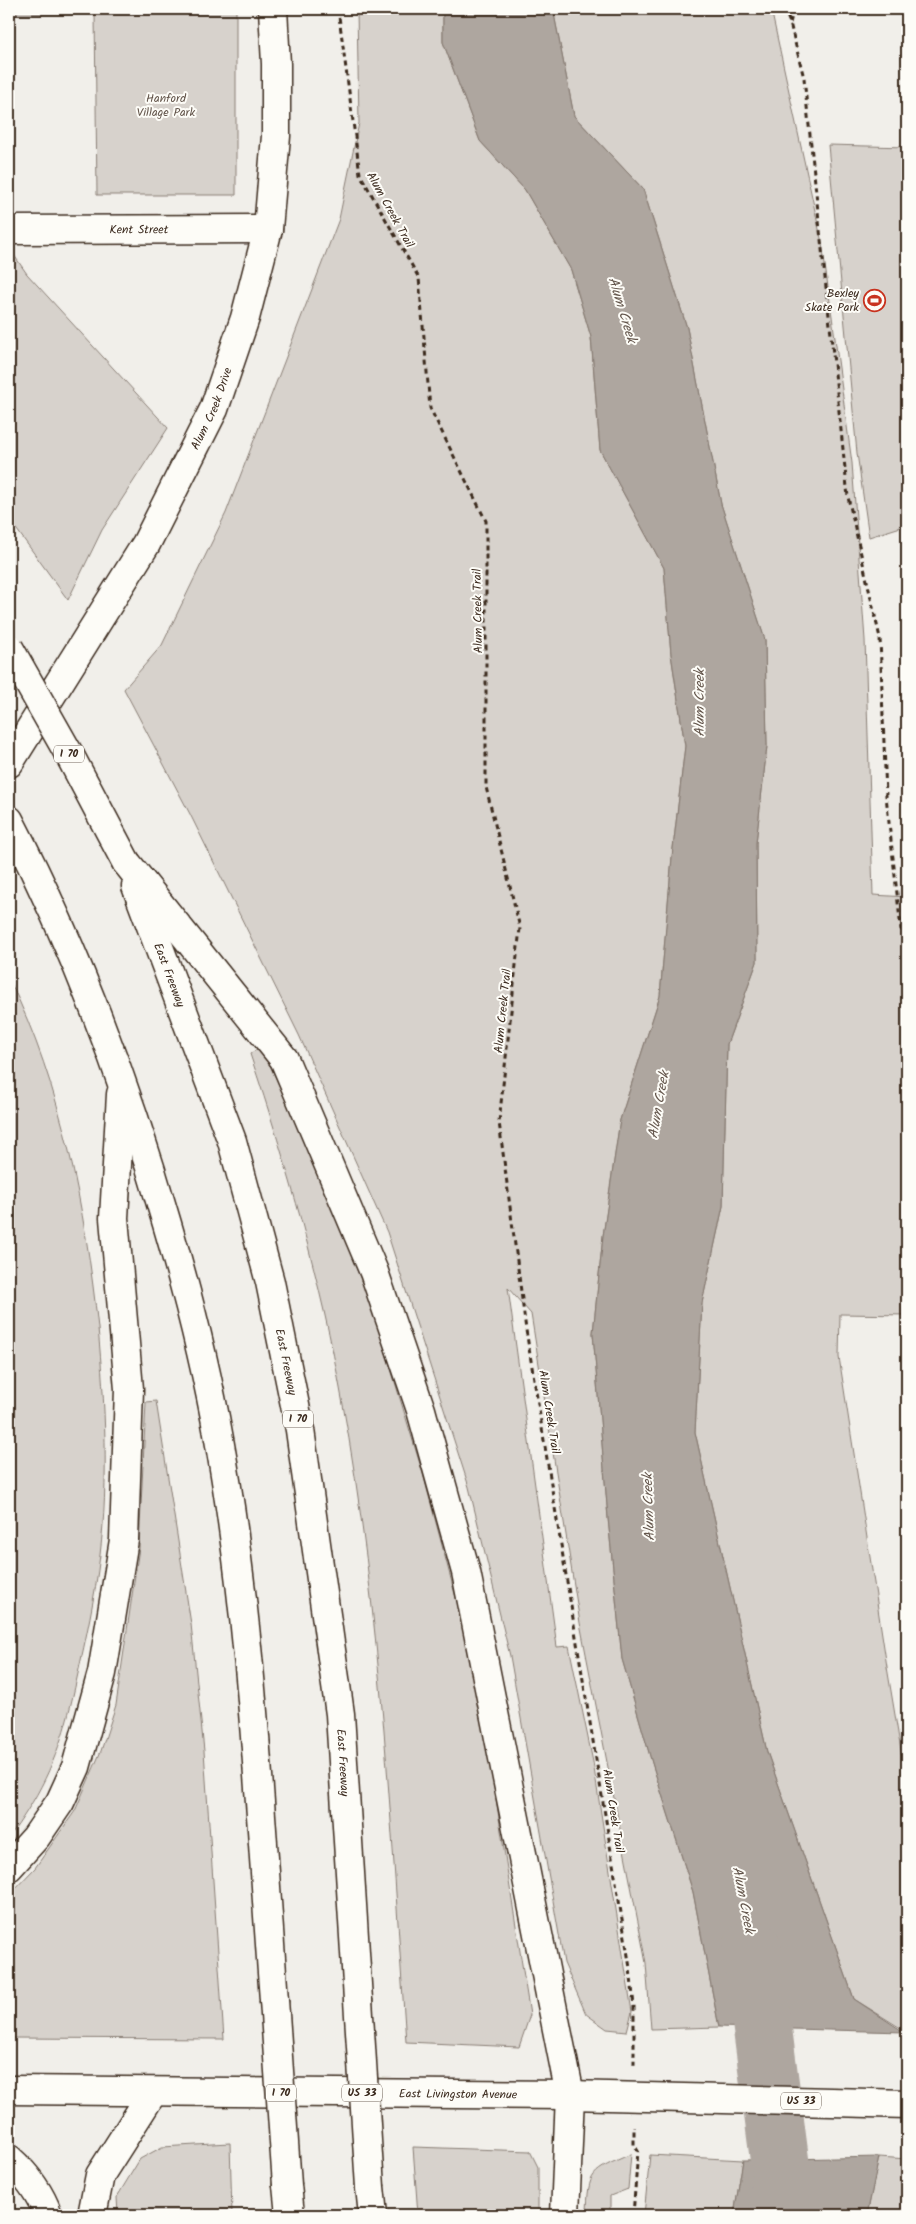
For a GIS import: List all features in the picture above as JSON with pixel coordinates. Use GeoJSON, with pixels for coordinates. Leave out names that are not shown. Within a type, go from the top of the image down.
{"type":"FeatureCollection","features":[{"type":"Feature","properties":{"kind":"main road","name":"Alum Creek Drive"},"geometry":{"type":"LineString","coordinates":[[9,763],[146,544],[214,409],[245,318],[268,228],[276,136],[276,64],[273,9]]}},
{"type":"Feature","properties":{"kind":"main road","name":"Kent Street"},"geometry":{"type":"LineString","coordinates":[[9,230],[268,228]]}},
{"type":"Feature","properties":{"kind":"main road","name":"East Freeway"},"geometry":{"type":"LineString","coordinates":[[9,648],[69,754],[126,862],[232,1140],[270,1282],[298,1420],[340,1714],[373,2215]]}},
{"type":"Feature","properties":{"kind":"main road","name":"I 70"},"geometry":{"type":"LineString","coordinates":[[9,820],[72,948],[150,1162],[198,1341],[220,1440],[241,1593],[254,1718],[290,2215]]}},
{"type":"Feature","properties":{"kind":"main road"},"geometry":{"type":"LineString","coordinates":[[126,862],[284,1059],[374,1272],[420,1410],[466,1572],[570,2095],[565,2215]]}},
{"type":"Feature","properties":{"kind":"main road"},"geometry":{"type":"LineString","coordinates":[[9,1868],[36,1836],[60,1802],[76,1767],[102,1673],[124,1540],[129,1389],[114,1218],[122,1082]]}},
{"type":"Feature","properties":{"kind":"main road","name":"East Livingston Avenue"},"geometry":{"type":"LineString","coordinates":[[9,2090],[570,2095],[907,2104]]}},
{"type":"Feature","properties":{"kind":"main road"},"geometry":{"type":"LineString","coordinates":[[92,2215],[100,2176],[153,2092]]}},
{"type":"Feature","properties":{"kind":"main road"},"geometry":{"type":"LineString","coordinates":[[9,2159],[26,2174],[40,2195],[48,2215]]}},
{"type":"Feature","properties":{"kind":"path","name":"Alum Creek Trail"},"geometry":{"type":"LineString","coordinates":[[338,9],[360,174],[419,278],[430,408],[486,521],[486,786],[520,928],[499,1122],[526,1330],[630,1968],[634,2006],[634,2038]]}},
{"type":"Feature","properties":{"kind":"path"},"geometry":{"type":"LineString","coordinates":[[784,9],[790,23],[804,78],[848,497],[880,638],[886,796],[901,929],[907,935]]}},
{"type":"Feature","properties":{"kind":"path"},"geometry":{"type":"LineString","coordinates":[[790,23],[794,9]]}},
{"type":"Feature","properties":{"kind":"path"},"geometry":{"type":"LineString","coordinates":[[633,2215],[638,2151],[634,2145]]}},
{"type":"Feature","properties":{"kind":"green space","name":"Hanford Village Park"},"geometry":{"type":"Polygon","coordinates":[[[9,9],[236,9],[236,195],[97,195],[95,13],[9,14],[9,9]]]}},
{"type":"Feature","properties":{"kind":"green space"},"geometry":{"type":"Polygon","coordinates":[[[357,9],[443,9],[443,42],[480,141],[525,190],[571,270],[591,337],[600,450],[664,568],[671,654],[685,746],[672,857],[660,996],[620,1120],[603,1236],[593,1333],[622,1659],[652,1763],[693,1892],[719,2027],[651,2029],[646,1963],[580,1623],[531,1314],[508,1288],[557,1647],[569,1646],[593,1762],[632,2012],[627,2031],[607,2029],[586,2014],[564,1963],[510,1656],[469,1487],[387,1232],[299,1035],[190,814],[124,689],[162,645],[226,513],[339,219],[359,123],[357,9]]]}},
{"type":"Feature","properties":{"kind":"green space"},"geometry":{"type":"Polygon","coordinates":[[[553,9],[771,9],[822,243],[852,463],[865,640],[873,895],[907,897],[907,1315],[840,1314],[839,1357],[907,1787],[907,2032],[854,1999],[767,1752],[695,1432],[702,1303],[723,1206],[727,1044],[757,962],[756,843],[767,746],[765,640],[721,504],[687,328],[643,189],[574,116],[553,9]]]}},
{"type":"Feature","properties":{"kind":"green space","name":"Bexley Skate Park"},"geometry":{"type":"Polygon","coordinates":[[[828,145],[907,147],[907,525],[869,537],[857,453],[828,145]]]}},
{"type":"Feature","properties":{"kind":"green space"},"geometry":{"type":"Polygon","coordinates":[[[9,248],[27,274],[168,428],[102,530],[68,600],[9,519],[9,248]]]}},
{"type":"Feature","properties":{"kind":"green space"},"geometry":{"type":"Polygon","coordinates":[[[9,979],[28,1020],[57,1105],[78,1193],[93,1283],[98,1328],[103,1385],[105,1470],[103,1527],[98,1571],[87,1633],[68,1714],[58,1747],[45,1779],[27,1811],[9,1836],[9,979]]]}},
{"type":"Feature","properties":{"kind":"green space"},"geometry":{"type":"Polygon","coordinates":[[[261,1046],[310,1152],[373,1310],[423,1474],[464,1628],[488,1748],[530,2015],[519,2047],[406,2042],[383,1719],[366,1559],[355,1479],[334,1355],[314,1268],[290,1182],[250,1054],[261,1046]]]}},
{"type":"Feature","properties":{"kind":"green space"},"geometry":{"type":"Polygon","coordinates":[[[156,1401],[191,1624],[204,1751],[224,2039],[9,2038],[9,1895],[35,1868],[75,1811],[101,1751],[116,1705],[139,1548],[146,1402],[156,1401]]]}},
{"type":"Feature","properties":{"kind":"green space"},"geometry":{"type":"Polygon","coordinates":[[[230,2143],[232,2215],[118,2215],[117,2197],[140,2159],[162,2147],[230,2143]]]}},
{"type":"Feature","properties":{"kind":"green space"},"geometry":{"type":"Polygon","coordinates":[[[413,2147],[530,2151],[538,2167],[538,2215],[418,2215],[413,2147]]]}},
{"type":"Feature","properties":{"kind":"green space"},"geometry":{"type":"Polygon","coordinates":[[[631,2154],[628,2189],[610,2196],[610,2215],[587,2215],[589,2189],[594,2174],[607,2165],[631,2154]]]}},
{"type":"Feature","properties":{"kind":"green space"},"geometry":{"type":"Polygon","coordinates":[[[650,2155],[743,2160],[734,2215],[644,2215],[650,2155]]]}},
{"type":"Feature","properties":{"kind":"green space"},"geometry":{"type":"Polygon","coordinates":[[[879,2157],[907,2159],[907,2215],[867,2215],[879,2157]]]}},
{"type":"Feature","properties":{"kind":"water"},"geometry":{"type":"Polygon","coordinates":[[[443,9],[553,9],[574,116],[643,189],[687,328],[721,504],[765,640],[767,746],[756,843],[757,962],[727,1044],[723,1206],[702,1303],[695,1432],[767,1752],[854,1999],[904,2032],[719,2027],[693,1892],[652,1763],[622,1659],[593,1333],[603,1236],[620,1120],[660,996],[672,857],[685,746],[671,654],[664,568],[600,450],[591,337],[571,270],[525,190],[480,141],[443,42],[443,9]]]}},
{"type":"Feature","properties":{"kind":"water"},"geometry":{"type":"Polygon","coordinates":[[[879,2157],[867,2215],[734,2215],[743,2160],[879,2157]]]}},
{"type":"Feature","properties":{"kind":"waterway","name":"Alum Creek"},"geometry":{"type":"LineString","coordinates":[[752,1949],[781,2171],[779,2215]]}},
{"type":"Feature","properties":{"kind":"place","name":"Bexley Skate Park"},"geometry":{"type":"Point","coordinates":[875,300]}}]}
